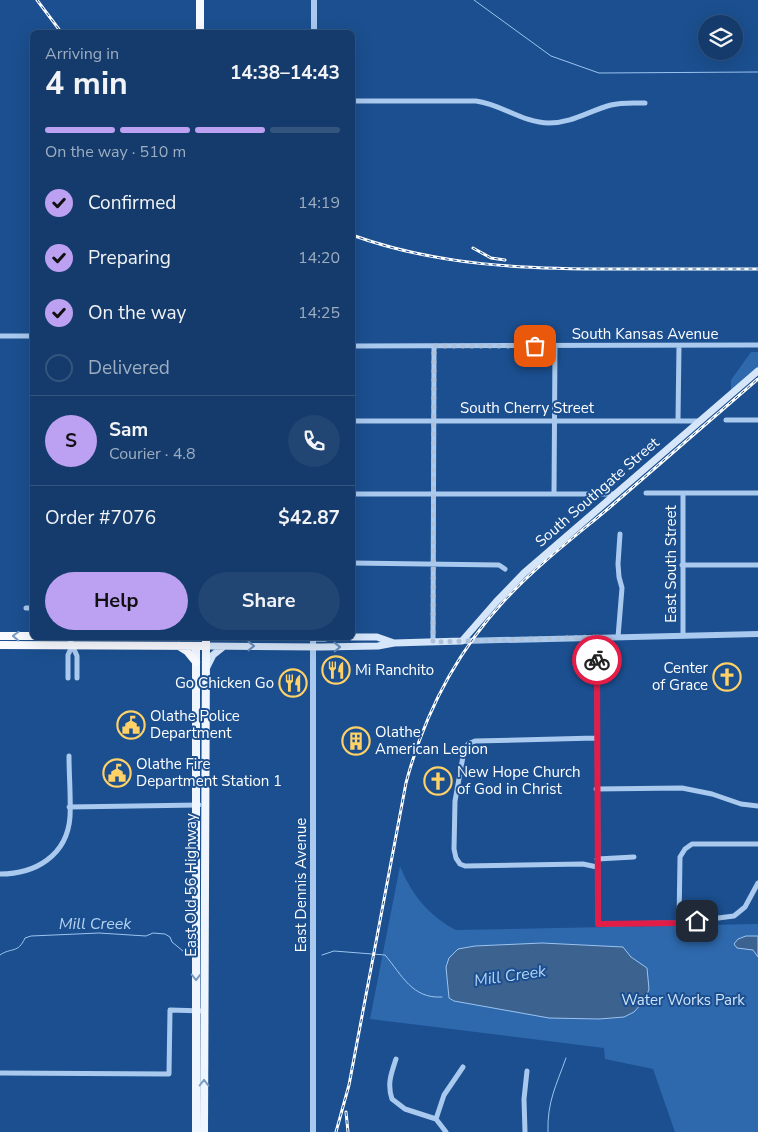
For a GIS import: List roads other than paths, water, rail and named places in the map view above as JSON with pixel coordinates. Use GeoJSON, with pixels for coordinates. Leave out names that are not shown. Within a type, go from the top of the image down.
{"type":"FeatureCollection","features":[{"type":"Feature","properties":{"kind":"highway"},"geometry":{"type":"LineString","coordinates":[[200,0],[200,30]]}},
{"type":"Feature","properties":{"kind":"highway"},"geometry":{"type":"LineString","coordinates":[[0,636],[30,636]]}},
{"type":"Feature","properties":{"kind":"highway","name":"East Old 56 Highway"},"geometry":{"type":"LineString","coordinates":[[196,640],[196,646]]}},
{"type":"Feature","properties":{"kind":"highway","name":"East Old 56 Highway"},"geometry":{"type":"LineString","coordinates":[[206,640],[206,646]]}},
{"type":"Feature","properties":{"kind":"highway"},"geometry":{"type":"LineString","coordinates":[[0,645],[206,646]]}},
{"type":"Feature","properties":{"kind":"highway"},"geometry":{"type":"LineString","coordinates":[[179,646],[187,651],[196,662]]}},
{"type":"Feature","properties":{"kind":"main road","name":"South Southgate Street"},"geometry":{"type":"LineString","coordinates":[[462,641],[496,602],[524,574],[758,371]]}},
{"type":"Feature","properties":{"kind":"main road"},"geometry":{"type":"LineString","coordinates":[[355,637],[377,637],[394,642]]}},
{"type":"Feature","properties":{"kind":"main road"},"geometry":{"type":"LineString","coordinates":[[206,646],[378,646],[394,642],[462,641]]}},
{"type":"Feature","properties":{"kind":"main road","name":"East Old 56 Highway"},"geometry":{"type":"LineString","coordinates":[[196,646],[196,806],[204,1132]]}},
{"type":"Feature","properties":{"kind":"main road","name":"East Old 56 Highway"},"geometry":{"type":"LineString","coordinates":[[196,1132],[205,805],[206,646]]}},
{"type":"Feature","properties":{"kind":"main road"},"geometry":{"type":"LineString","coordinates":[[206,670],[213,655],[224,646]]}},
{"type":"Feature","properties":{"kind":"street"},"geometry":{"type":"LineString","coordinates":[[314,0],[314,30]]}},
{"type":"Feature","properties":{"kind":"street"},"geometry":{"type":"LineString","coordinates":[[355,101],[489,102],[532,121],[547,123],[574,119],[612,105],[645,103]]}},
{"type":"Feature","properties":{"kind":"street"},"geometry":{"type":"LineString","coordinates":[[0,336],[30,336]]}},
{"type":"Feature","properties":{"kind":"street","name":"South Kansas Avenue"},"geometry":{"type":"LineString","coordinates":[[355,346],[758,346]]}},
{"type":"Feature","properties":{"kind":"street"},"geometry":{"type":"LineString","coordinates":[[433,642],[434,346]]}},
{"type":"Feature","properties":{"kind":"street"},"geometry":{"type":"LineString","coordinates":[[554,494],[555,346]]}},
{"type":"Feature","properties":{"kind":"street"},"geometry":{"type":"LineString","coordinates":[[678,420],[679,346]]}},
{"type":"Feature","properties":{"kind":"street","name":"South Cherry Street"},"geometry":{"type":"LineString","coordinates":[[355,421],[701,420]]}},
{"type":"Feature","properties":{"kind":"street"},"geometry":{"type":"LineString","coordinates":[[726,420],[758,420]]}},
{"type":"Feature","properties":{"kind":"street"},"geometry":{"type":"LineString","coordinates":[[646,493],[758,493]]}},
{"type":"Feature","properties":{"kind":"street"},"geometry":{"type":"LineString","coordinates":[[355,494],[616,494]]}},
{"type":"Feature","properties":{"kind":"street","name":"East South Street"},"geometry":{"type":"LineString","coordinates":[[683,636],[684,494]]}},
{"type":"Feature","properties":{"kind":"street"},"geometry":{"type":"LineString","coordinates":[[618,637],[622,588],[618,564],[620,534]]}},
{"type":"Feature","properties":{"kind":"street"},"geometry":{"type":"LineString","coordinates":[[355,563],[499,565],[505,569]]}},
{"type":"Feature","properties":{"kind":"street"},"geometry":{"type":"LineString","coordinates":[[682,565],[758,565]]}},
{"type":"Feature","properties":{"kind":"street"},"geometry":{"type":"LineString","coordinates":[[462,641],[758,634]]}},
{"type":"Feature","properties":{"kind":"street"},"geometry":{"type":"LineString","coordinates":[[597,637],[596,789],[598,924],[679,923],[734,916],[745,907],[758,883]]}},
{"type":"Feature","properties":{"kind":"street"},"geometry":{"type":"LineString","coordinates":[[70,640],[77,656],[77,678]]}},
{"type":"Feature","properties":{"kind":"street","name":"East Dennis Avenue"},"geometry":{"type":"LineString","coordinates":[[313,1132],[314,640]]}},
{"type":"Feature","properties":{"kind":"street"},"geometry":{"type":"LineString","coordinates":[[68,678],[68,654],[72,646]]}},
{"type":"Feature","properties":{"kind":"street"},"geometry":{"type":"LineString","coordinates":[[596,738],[474,741],[468,744],[464,750],[455,800],[454,849],[456,858],[460,864],[465,866],[583,864],[597,868]]}},
{"type":"Feature","properties":{"kind":"street"},"geometry":{"type":"LineString","coordinates":[[0,874],[22,872],[38,866],[47,861],[58,848],[65,835],[70,817],[69,756]]}},
{"type":"Feature","properties":{"kind":"street"},"geometry":{"type":"LineString","coordinates":[[596,789],[696,789],[741,804],[758,806]]}},
{"type":"Feature","properties":{"kind":"street"},"geometry":{"type":"LineString","coordinates":[[69,807],[205,805]]}},
{"type":"Feature","properties":{"kind":"street"},"geometry":{"type":"LineString","coordinates":[[679,923],[680,856],[684,849],[692,844],[758,844]]}},
{"type":"Feature","properties":{"kind":"street"},"geometry":{"type":"LineString","coordinates":[[597,859],[634,857]]}},
{"type":"Feature","properties":{"kind":"street"},"geometry":{"type":"LineString","coordinates":[[0,1073],[169,1074],[170,1011],[200,1011]]}},
{"type":"Feature","properties":{"kind":"street"},"geometry":{"type":"LineString","coordinates":[[396,1059],[390,1078],[389,1091],[392,1099],[405,1109],[436,1119],[446,1132]]}},
{"type":"Feature","properties":{"kind":"street"},"geometry":{"type":"LineString","coordinates":[[436,1119],[444,1095],[463,1067]]}},
{"type":"Feature","properties":{"kind":"street"},"geometry":{"type":"LineString","coordinates":[[525,1132],[524,1098],[527,1071]]}},
{"type":"Feature","properties":{"kind":"water"},"geometry":{"type":"Polygon","coordinates":[[[746,936],[758,936],[758,957],[753,950],[737,948],[734,944],[738,939],[746,936]]]}},
{"type":"Feature","properties":{"kind":"water"},"geometry":{"type":"Polygon","coordinates":[[[542,943],[623,947],[631,957],[647,968],[649,989],[645,1000],[634,1012],[624,1017],[599,1019],[549,1018],[454,1001],[449,998],[446,967],[449,958],[458,949],[475,946],[542,943]]]}},
{"type":"Feature","properties":{"kind":"waterway"},"geometry":{"type":"LineString","coordinates":[[474,0],[551,56],[599,73],[758,72]]}},
{"type":"Feature","properties":{"kind":"waterway","name":"Mill Creek"},"geometry":{"type":"LineString","coordinates":[[0,955],[17,948],[25,938],[31,936],[99,933],[146,936],[153,933],[165,934],[170,937],[172,942],[189,956]]}},
{"type":"Feature","properties":{"kind":"waterway","name":"Mill Creek"},"geometry":{"type":"LineString","coordinates":[[322,955],[334,951],[385,955],[415,990],[432,997],[442,997]]}},
{"type":"Feature","properties":{"kind":"waterway"},"geometry":{"type":"LineString","coordinates":[[548,1132],[551,1103],[566,1058]]}},
{"type":"Feature","properties":{"kind":"railway"},"geometry":{"type":"LineString","coordinates":[[37,0],[60,30]]}},
{"type":"Feature","properties":{"kind":"railway"},"geometry":{"type":"LineString","coordinates":[[355,236],[416,253],[482,264],[581,269],[758,269]]}},
{"type":"Feature","properties":{"kind":"railway"},"geometry":{"type":"LineString","coordinates":[[473,248],[491,258],[505,260]]}},
{"type":"Feature","properties":{"kind":"railway"},"geometry":{"type":"LineString","coordinates":[[336,1132],[349,1085],[406,783],[422,733],[444,686],[471,642],[487,621],[528,576],[758,379]]}},
{"type":"Feature","properties":{"kind":"railway"},"geometry":{"type":"LineString","coordinates":[[346,1112],[348,1132]]}},
{"type":"Feature","properties":{"kind":"place","name":"Mi Ranchito"},"geometry":{"type":"Point","coordinates":[336,670]}},
{"type":"Feature","properties":{"kind":"place","name":"Center of Grace"},"geometry":{"type":"Point","coordinates":[727,677]}},
{"type":"Feature","properties":{"kind":"place","name":"Go Chicken Go"},"geometry":{"type":"Point","coordinates":[293,683]}},
{"type":"Feature","properties":{"kind":"place","name":"Olathe Police Department"},"geometry":{"type":"Point","coordinates":[131,725]}},
{"type":"Feature","properties":{"kind":"place","name":"Olathe American Legion"},"geometry":{"type":"Point","coordinates":[356,741]}},
{"type":"Feature","properties":{"kind":"place","name":"Olathe Fire Department Station 1"},"geometry":{"type":"Point","coordinates":[117,773]}},
{"type":"Feature","properties":{"kind":"place","name":"New Hope Church of God in Christ"},"geometry":{"type":"Point","coordinates":[438,781]}},
{"type":"Feature","properties":{"kind":"park label","name":"Water Works Park"},"geometry":{"type":"Point","coordinates":[683,1000]}}]}
